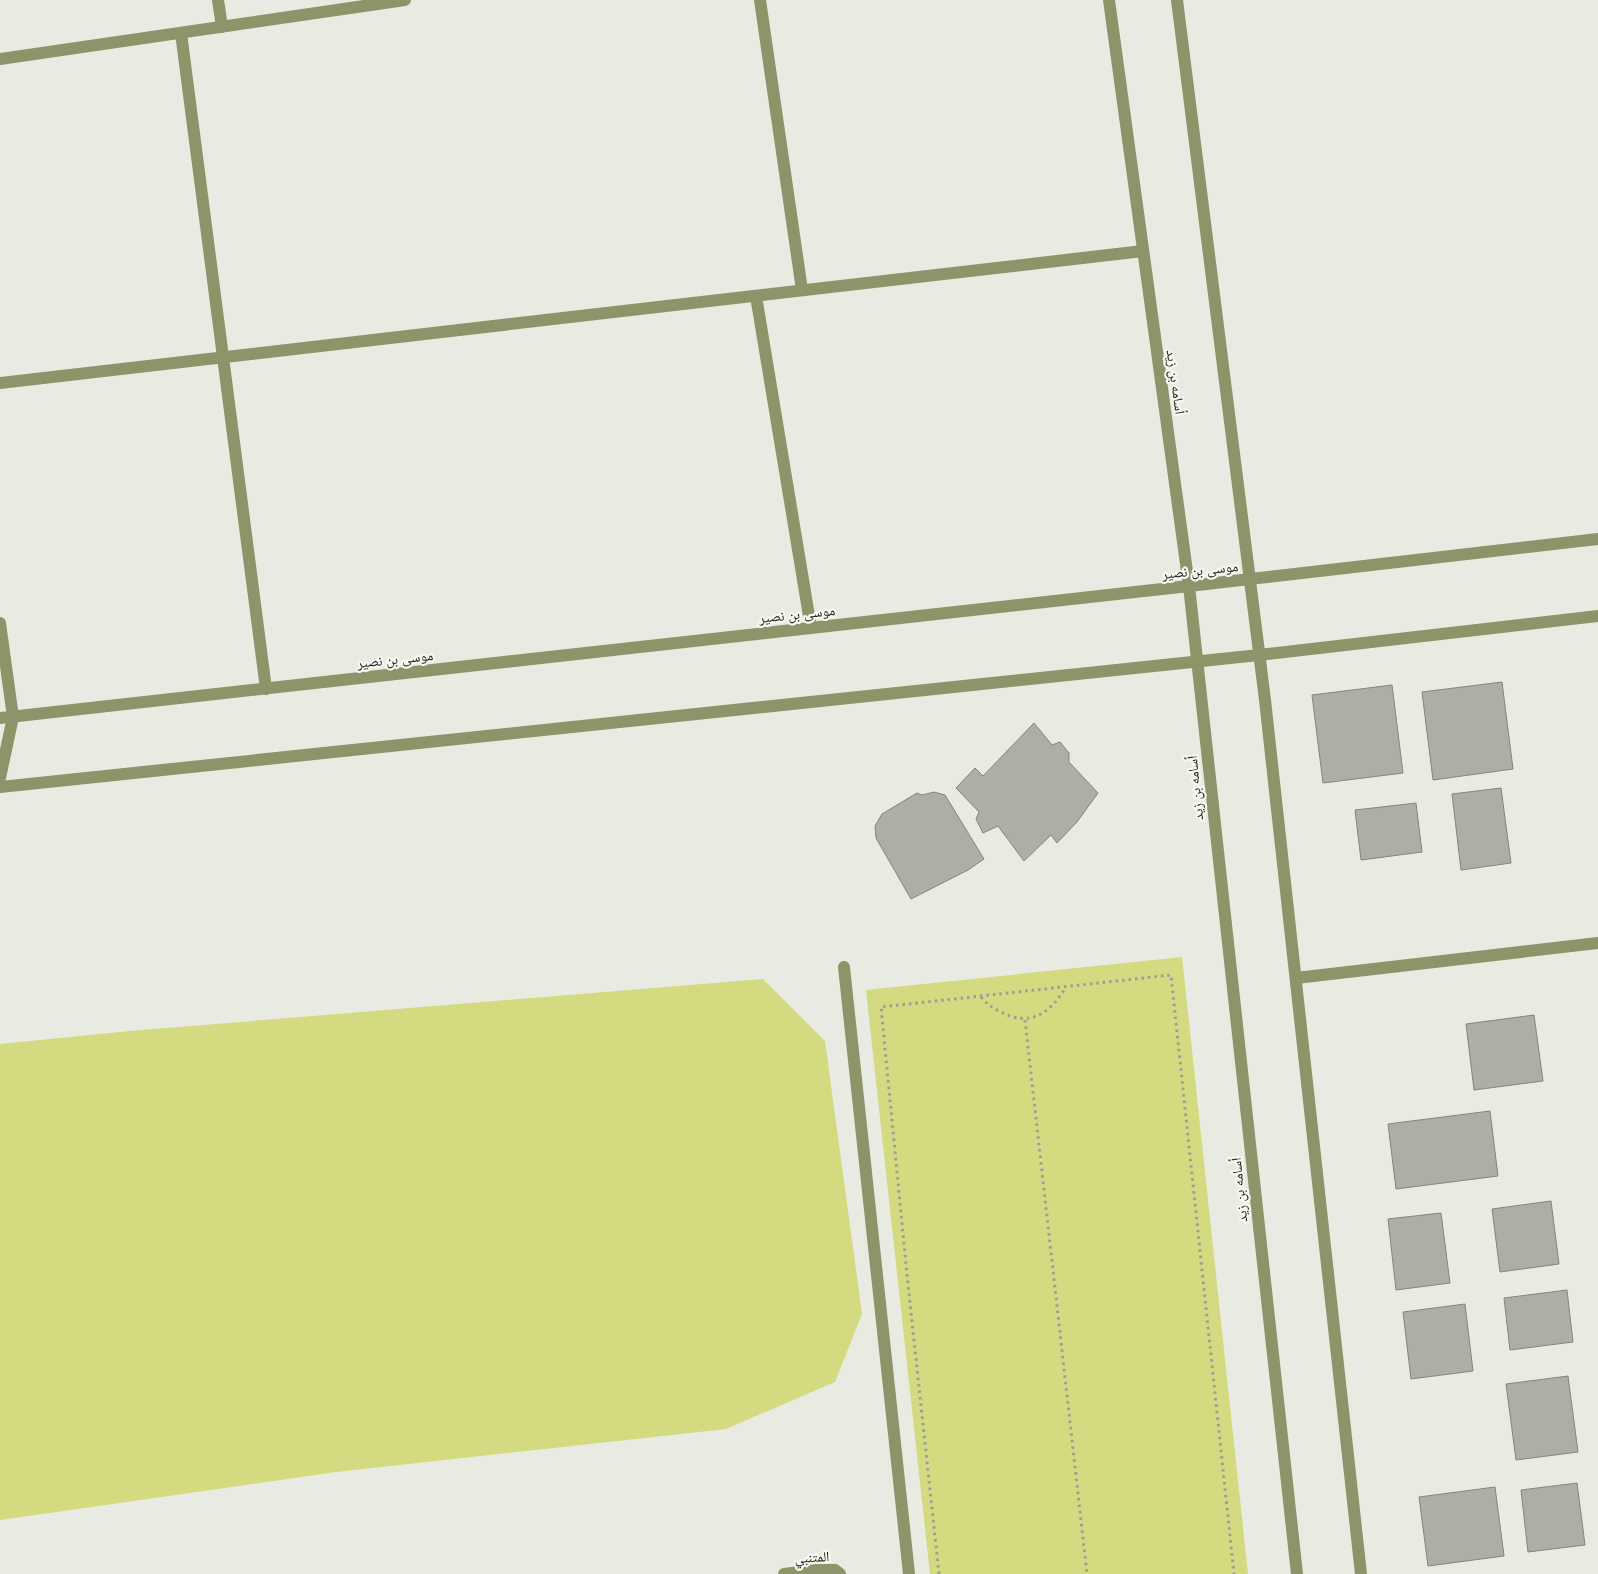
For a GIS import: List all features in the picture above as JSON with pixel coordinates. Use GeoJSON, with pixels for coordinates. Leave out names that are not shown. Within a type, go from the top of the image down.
{"type":"FeatureCollection","features":[{"type":"Feature","properties":{"kind":"street"},"geometry":{"type":"LineString","coordinates":[[218,0],[222,27]]}},
{"type":"Feature","properties":{"kind":"street"},"geometry":{"type":"LineString","coordinates":[[0,59],[405,0]]}},
{"type":"Feature","properties":{"kind":"street"},"geometry":{"type":"LineString","coordinates":[[760,0],[802,290]]}},
{"type":"Feature","properties":{"kind":"street","name":"أسامه بن زيد"},"geometry":{"type":"LineString","coordinates":[[1110,0],[1189,586],[1297,1574]]}},
{"type":"Feature","properties":{"kind":"street"},"geometry":{"type":"LineString","coordinates":[[1177,0],[1259,655],[1361,1574]]}},
{"type":"Feature","properties":{"kind":"street"},"geometry":{"type":"LineString","coordinates":[[181,33],[266,689]]}},
{"type":"Feature","properties":{"kind":"street"},"geometry":{"type":"LineString","coordinates":[[0,382],[1143,251]]}},
{"type":"Feature","properties":{"kind":"street"},"geometry":{"type":"LineString","coordinates":[[756,296],[811,628]]}},
{"type":"Feature","properties":{"kind":"street","name":"موسى بن نصير"},"geometry":{"type":"LineString","coordinates":[[0,718],[1598,539]]}},
{"type":"Feature","properties":{"kind":"street"},"geometry":{"type":"LineString","coordinates":[[0,787],[1259,655],[1598,616]]}},
{"type":"Feature","properties":{"kind":"street"},"geometry":{"type":"LineString","coordinates":[[0,622],[13,717],[0,778]]}},
{"type":"Feature","properties":{"kind":"street"},"geometry":{"type":"LineString","coordinates":[[1296,978],[1598,943]]}},
{"type":"Feature","properties":{"kind":"street"},"geometry":{"type":"LineString","coordinates":[[844,967],[908,1574]]}},
{"type":"Feature","properties":{"kind":"street","name":"المتنبي"},"geometry":{"type":"LineString","coordinates":[[784,1574],[835,1570],[840,1574]]}},
{"type":"Feature","properties":{"kind":"path"},"geometry":{"type":"LineString","coordinates":[[940,1574],[908,1284],[881,1007],[1171,975],[1234,1574]]}},
{"type":"Feature","properties":{"kind":"path"},"geometry":{"type":"LineString","coordinates":[[980,996],[986,1004],[1006,1015],[1024,1020],[1041,1014],[1057,1002],[1066,987]]}},
{"type":"Feature","properties":{"kind":"path"},"geometry":{"type":"LineString","coordinates":[[1024,1020],[1087,1574]]}},
{"type":"Feature","properties":{"kind":"green space"},"geometry":{"type":"Polygon","coordinates":[[[1182,957],[1248,1574],[930,1574],[866,990],[1182,957]]]}},
{"type":"Feature","properties":{"kind":"green space"},"geometry":{"type":"Polygon","coordinates":[[[763,979],[825,1041],[862,1314],[835,1382],[726,1429],[336,1472],[0,1520],[0,1044],[130,1031],[763,979]]]}},
{"type":"Feature","properties":{"kind":"building"},"geometry":{"type":"Polygon","coordinates":[[[1502,682],[1513,769],[1433,780],[1422,692],[1502,682]]]}},
{"type":"Feature","properties":{"kind":"building"},"geometry":{"type":"Polygon","coordinates":[[[1392,685],[1403,773],[1323,783],[1312,695],[1392,685]]]}},
{"type":"Feature","properties":{"kind":"building"},"geometry":{"type":"Polygon","coordinates":[[[1034,723],[1052,745],[1060,742],[1069,753],[1069,762],[1098,793],[1077,822],[1057,843],[1051,835],[1024,861],[998,826],[983,833],[976,819],[979,812],[956,788],[975,768],[983,776],[1034,723]]]}},
{"type":"Feature","properties":{"kind":"building"},"geometry":{"type":"Polygon","coordinates":[[[1501,788],[1511,863],[1461,870],[1452,794],[1501,788]]]}},
{"type":"Feature","properties":{"kind":"building"},"geometry":{"type":"Polygon","coordinates":[[[934,792],[945,795],[984,859],[968,870],[911,899],[876,838],[875,826],[882,814],[917,793],[922,795],[934,792]]]}},
{"type":"Feature","properties":{"kind":"building"},"geometry":{"type":"Polygon","coordinates":[[[1416,803],[1422,852],[1361,860],[1355,810],[1416,803]]]}},
{"type":"Feature","properties":{"kind":"building"},"geometry":{"type":"Polygon","coordinates":[[[1534,1015],[1543,1081],[1474,1090],[1466,1024],[1534,1015]]]}},
{"type":"Feature","properties":{"kind":"building"},"geometry":{"type":"Polygon","coordinates":[[[1490,1111],[1498,1176],[1396,1189],[1388,1124],[1490,1111]]]}},
{"type":"Feature","properties":{"kind":"building"},"geometry":{"type":"Polygon","coordinates":[[[1551,1201],[1559,1264],[1500,1272],[1492,1209],[1551,1201]]]}},
{"type":"Feature","properties":{"kind":"building"},"geometry":{"type":"Polygon","coordinates":[[[1441,1213],[1450,1283],[1396,1290],[1388,1219],[1441,1213]]]}},
{"type":"Feature","properties":{"kind":"building"},"geometry":{"type":"Polygon","coordinates":[[[1567,1290],[1573,1342],[1510,1350],[1504,1298],[1567,1290]]]}},
{"type":"Feature","properties":{"kind":"building"},"geometry":{"type":"Polygon","coordinates":[[[1465,1304],[1473,1371],[1411,1379],[1403,1312],[1465,1304]]]}},
{"type":"Feature","properties":{"kind":"building"},"geometry":{"type":"Polygon","coordinates":[[[1568,1376],[1578,1452],[1516,1460],[1506,1384],[1568,1376]]]}},
{"type":"Feature","properties":{"kind":"building"},"geometry":{"type":"Polygon","coordinates":[[[1577,1483],[1585,1545],[1528,1552],[1521,1490],[1577,1483]]]}},
{"type":"Feature","properties":{"kind":"building"},"geometry":{"type":"Polygon","coordinates":[[[1495,1487],[1504,1556],[1428,1566],[1419,1497],[1495,1487]]]}}]}
